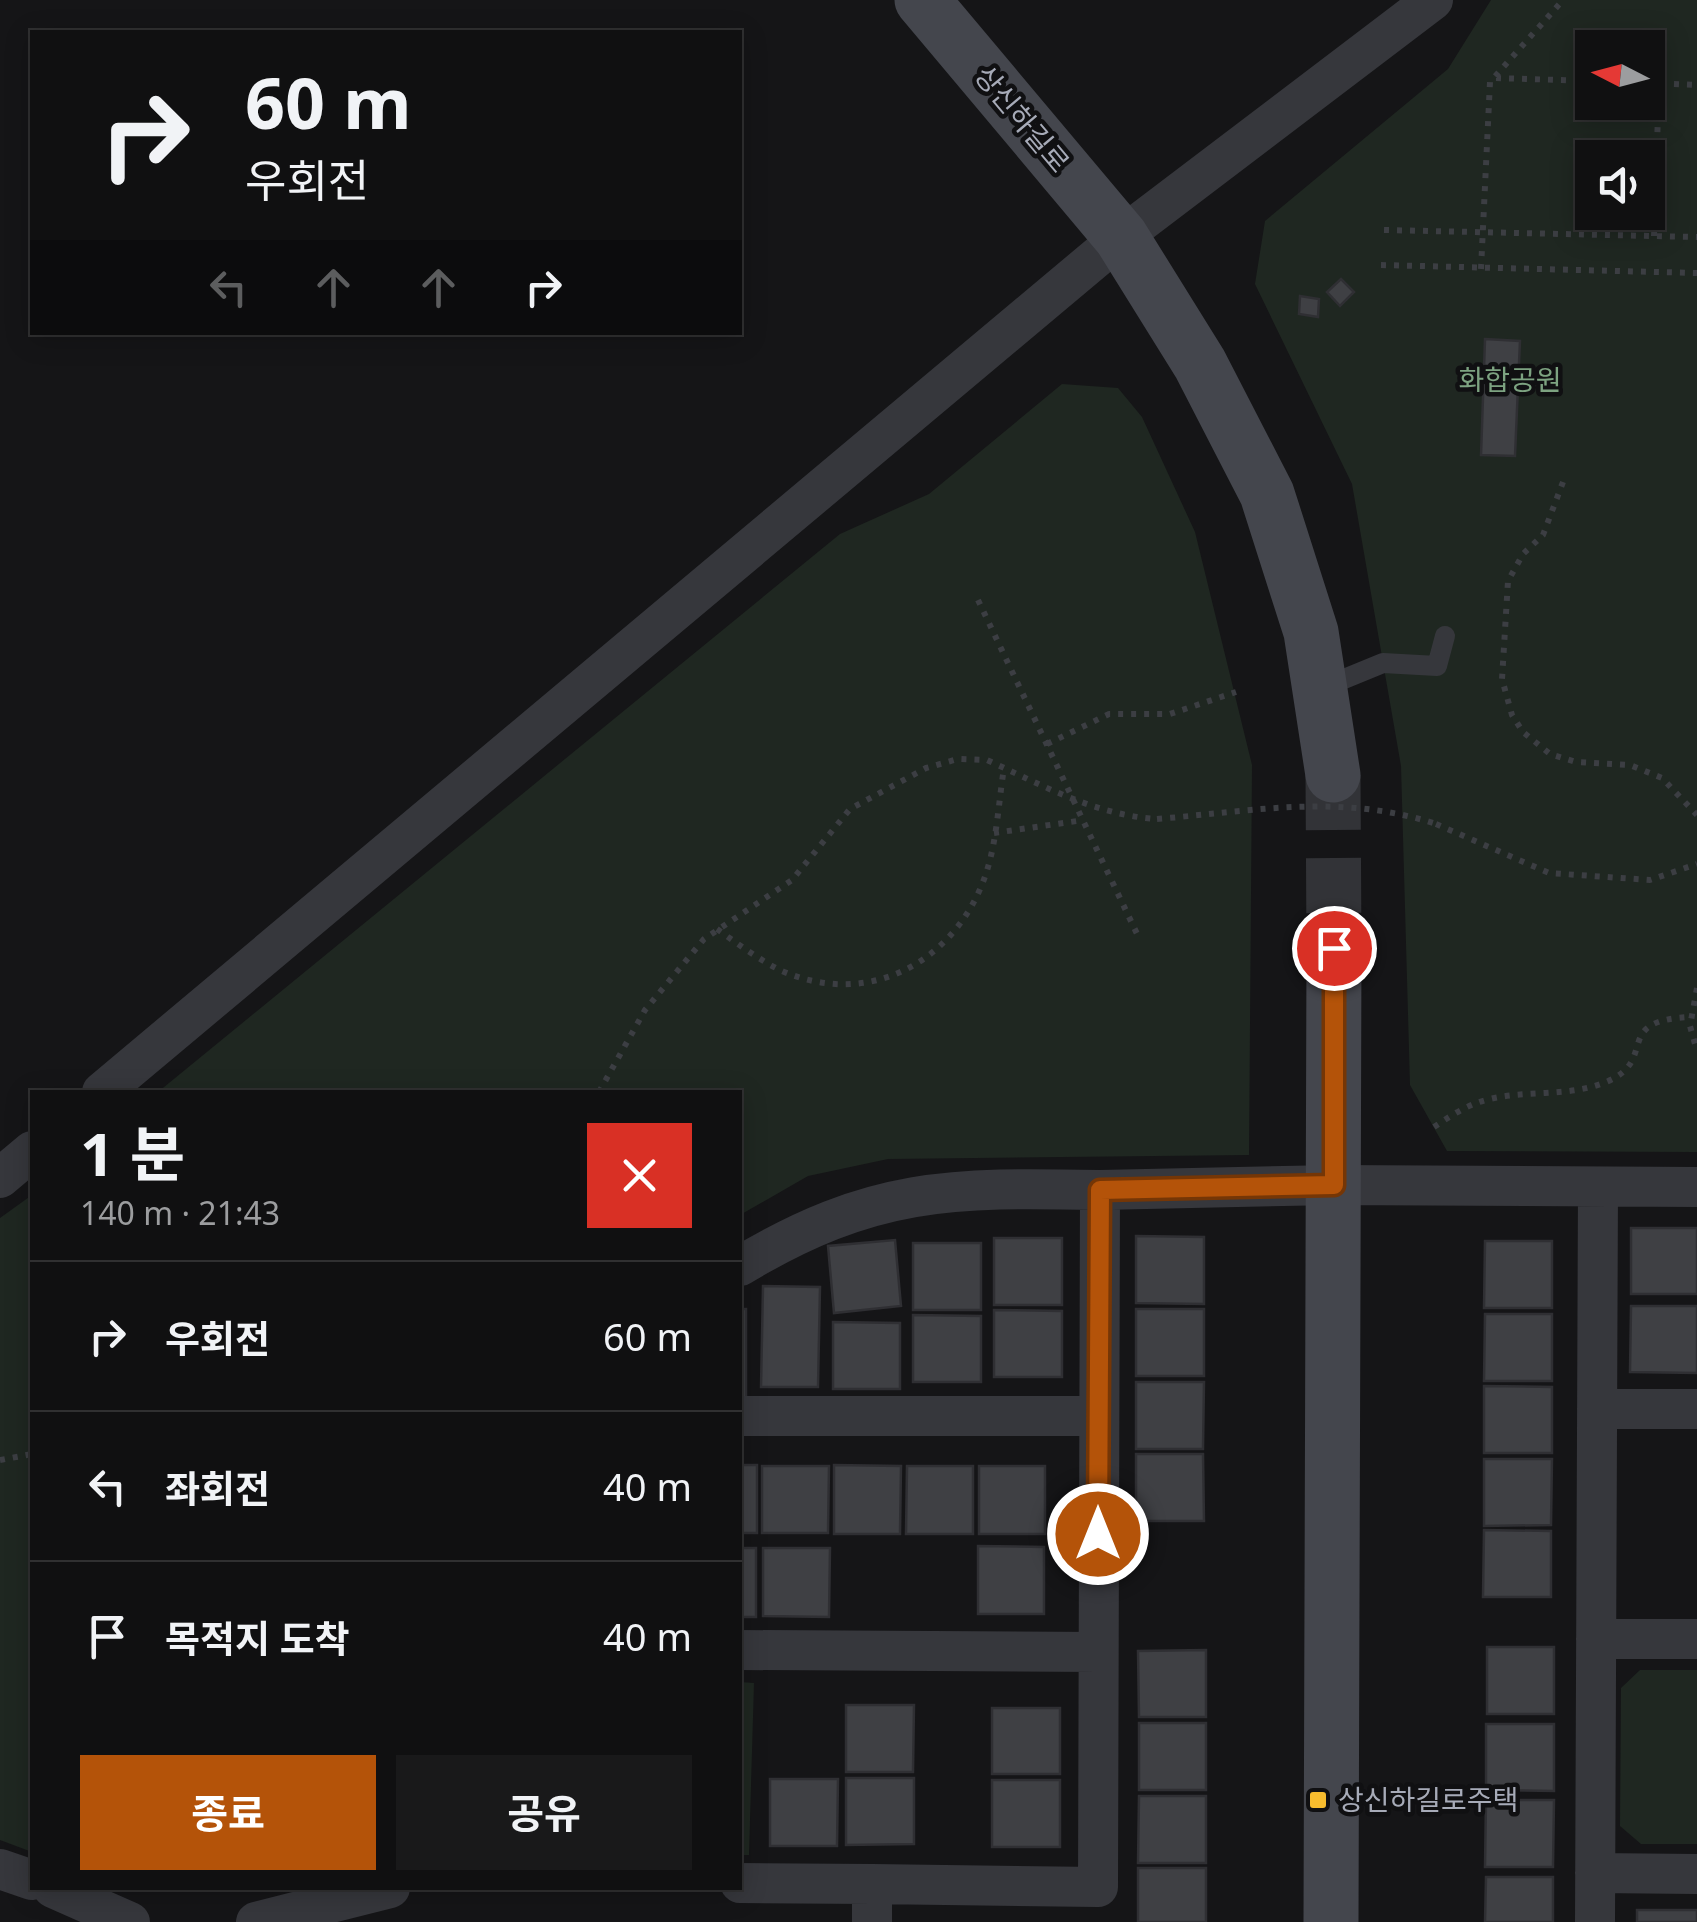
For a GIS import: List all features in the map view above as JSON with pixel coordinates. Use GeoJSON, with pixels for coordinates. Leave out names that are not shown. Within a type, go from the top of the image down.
{"type":"FeatureCollection","features":[{"type":"Feature","properties":{"kind":"street","name":"상신하길로"},"geometry":{"type":"LineString","coordinates":[[922,0],[1121,237],[1200,364],[1267,494],[1311,632],[1333,774]]}},
{"type":"Feature","properties":{"kind":"street"},"geometry":{"type":"LineString","coordinates":[[104,1090],[1121,237],[1433,0]]}},
{"type":"Feature","properties":{"kind":"street"},"geometry":{"type":"LineString","coordinates":[[1331,1922],[1334,948]]}},
{"type":"Feature","properties":{"kind":"street"},"geometry":{"type":"LineString","coordinates":[[0,1178],[30,1153]]}},
{"type":"Feature","properties":{"kind":"street"},"geometry":{"type":"LineString","coordinates":[[1595,1922],[1598,1187]]}},
{"type":"Feature","properties":{"kind":"street"},"geometry":{"type":"LineString","coordinates":[[742,1265],[797,1232],[854,1208],[978,1188],[1697,1187]]}},
{"type":"Feature","properties":{"kind":"street"},"geometry":{"type":"LineString","coordinates":[[742,1883],[872,1903],[1098,1887],[1100,1190]]}},
{"type":"Feature","properties":{"kind":"street"},"geometry":{"type":"LineString","coordinates":[[1596,1409],[1697,1409]]}},
{"type":"Feature","properties":{"kind":"street"},"geometry":{"type":"LineString","coordinates":[[742,1416],[1099,1416]]}},
{"type":"Feature","properties":{"kind":"street"},"geometry":{"type":"LineString","coordinates":[[1596,1639],[1697,1639]]}},
{"type":"Feature","properties":{"kind":"street"},"geometry":{"type":"LineString","coordinates":[[742,1650],[1098,1652]]}},
{"type":"Feature","properties":{"kind":"street"},"geometry":{"type":"LineString","coordinates":[[0,1869],[30,1879]]}},
{"type":"Feature","properties":{"kind":"street"},"geometry":{"type":"LineString","coordinates":[[1595,1873],[1697,1874]]}},
{"type":"Feature","properties":{"kind":"street"},"geometry":{"type":"LineString","coordinates":[[55,1890],[88,1914],[130,1922]]}},
{"type":"Feature","properties":{"kind":"street"},"geometry":{"type":"LineString","coordinates":[[256,1922],[382,1890]]}},
{"type":"Feature","properties":{"kind":"lane"},"geometry":{"type":"LineString","coordinates":[[1320,689],[1383,663],[1437,666],[1445,636]]}},
{"type":"Feature","properties":{"kind":"path"},"geometry":{"type":"LineString","coordinates":[[1481,269],[1490,82],[1563,0]]}},
{"type":"Feature","properties":{"kind":"path"},"geometry":{"type":"LineString","coordinates":[[1494,78],[1575,80]]}},
{"type":"Feature","properties":{"kind":"path"},"geometry":{"type":"LineString","coordinates":[[1665,84],[1697,85]]}},
{"type":"Feature","properties":{"kind":"path"},"geometry":{"type":"LineString","coordinates":[[1654,236],[1657,120]]}},
{"type":"Feature","properties":{"kind":"path"},"geometry":{"type":"LineString","coordinates":[[1384,230],[1697,237]]}},
{"type":"Feature","properties":{"kind":"path"},"geometry":{"type":"LineString","coordinates":[[1380,265],[1697,272]]}},
{"type":"Feature","properties":{"kind":"path"},"geometry":{"type":"LineString","coordinates":[[1563,482],[1543,536],[1523,554],[1508,581],[1502,678],[1512,715],[1523,732],[1550,754],[1576,762],[1630,765],[1662,778],[1697,815]]}},
{"type":"Feature","properties":{"kind":"path"},"geometry":{"type":"LineString","coordinates":[[978,600],[1139,938]]}},
{"type":"Feature","properties":{"kind":"path"},"geometry":{"type":"LineString","coordinates":[[1047,744],[1109,714],[1170,714],[1236,692]]}},
{"type":"Feature","properties":{"kind":"path"},"geometry":{"type":"LineString","coordinates":[[600,1090],[645,1010],[717,929],[792,880],[850,809],[876,792],[958,759],[987,760],[1075,802],[1116,816],[1158,818],[1320,804],[1396,811],[1549,873],[1650,880],[1697,864]]}},
{"type":"Feature","properties":{"kind":"path"},"geometry":{"type":"LineString","coordinates":[[717,929],[784,971],[815,981],[870,982],[924,962],[953,932],[982,886],[1004,768]]}},
{"type":"Feature","properties":{"kind":"path"},"geometry":{"type":"LineString","coordinates":[[994,833],[1084,820]]}},
{"type":"Feature","properties":{"kind":"path"},"geometry":{"type":"LineString","coordinates":[[1697,988],[1690,1017],[1697,1051]]}},
{"type":"Feature","properties":{"kind":"path"},"geometry":{"type":"LineString","coordinates":[[1434,1127],[1462,1108],[1490,1098],[1606,1083],[1631,1063],[1648,1024],[1658,1019],[1690,1017]]}},
{"type":"Feature","properties":{"kind":"path"},"geometry":{"type":"LineString","coordinates":[[0,1460],[30,1454]]}},
{"type":"Feature","properties":{"kind":"green space","name":"화합공원"},"geometry":{"type":"Polygon","coordinates":[[[1491,0],[1697,0],[1697,1152],[1447,1151],[1410,1085],[1401,766],[1352,484],[1255,284],[1265,221],[1448,69],[1491,0]]]}},
{"type":"Feature","properties":{"kind":"green space"},"geometry":{"type":"Polygon","coordinates":[[[1062,384],[1118,388],[1142,417],[1195,532],[1252,765],[1249,1155],[888,1159],[808,1176],[742,1214],[742,1090],[160,1090],[840,534],[929,494],[1062,384]]]}},
{"type":"Feature","properties":{"kind":"green space"},"geometry":{"type":"Polygon","coordinates":[[[30,1196],[30,1851],[0,1840],[0,1218],[30,1196]]]}},
{"type":"Feature","properties":{"kind":"green space"},"geometry":{"type":"Polygon","coordinates":[[[1640,1670],[1697,1670],[1697,1844],[1641,1844],[1620,1826],[1621,1688],[1640,1670]]]}},
{"type":"Feature","properties":{"kind":"green space"},"geometry":{"type":"Polygon","coordinates":[[[742,1682],[754,1683],[749,1855],[742,1855],[742,1682]]]}},
{"type":"Feature","properties":{"kind":"building"},"geometry":{"type":"Polygon","coordinates":[[[1341,279],[1354,292],[1340,306],[1327,292],[1341,279]]]}},
{"type":"Feature","properties":{"kind":"building"},"geometry":{"type":"Polygon","coordinates":[[[1300,296],[1319,299],[1318,317],[1299,314],[1300,296]]]}},
{"type":"Feature","properties":{"kind":"building"},"geometry":{"type":"Polygon","coordinates":[[[1485,339],[1520,341],[1515,456],[1481,455],[1485,339]]]}},
{"type":"Feature","properties":{"kind":"building"},"geometry":{"type":"Polygon","coordinates":[[[1631,1228],[1697,1228],[1697,1294],[1631,1294],[1631,1228]]]}},
{"type":"Feature","properties":{"kind":"building"},"geometry":{"type":"Polygon","coordinates":[[[1136,1236],[1204,1237],[1204,1304],[1136,1303],[1136,1236]]]}},
{"type":"Feature","properties":{"kind":"building"},"geometry":{"type":"Polygon","coordinates":[[[994,1238],[1062,1238],[1062,1305],[994,1305],[994,1238]]]}},
{"type":"Feature","properties":{"kind":"building"},"geometry":{"type":"Polygon","coordinates":[[[895,1240],[901,1306],[834,1313],[828,1246],[895,1240]]]}},
{"type":"Feature","properties":{"kind":"building"},"geometry":{"type":"Polygon","coordinates":[[[1485,1241],[1552,1241],[1552,1308],[1484,1308],[1485,1241]]]}},
{"type":"Feature","properties":{"kind":"building"},"geometry":{"type":"Polygon","coordinates":[[[913,1243],[981,1243],[981,1310],[913,1310],[913,1243]]]}},
{"type":"Feature","properties":{"kind":"building"},"geometry":{"type":"Polygon","coordinates":[[[763,1286],[820,1287],[818,1387],[761,1387],[763,1286]]]}},
{"type":"Feature","properties":{"kind":"building"},"geometry":{"type":"Polygon","coordinates":[[[1631,1306],[1697,1306],[1697,1373],[1630,1372],[1631,1306]]]}},
{"type":"Feature","properties":{"kind":"building"},"geometry":{"type":"Polygon","coordinates":[[[742,1309],[746,1309],[746,1400],[742,1401],[742,1309]]]}},
{"type":"Feature","properties":{"kind":"building"},"geometry":{"type":"Polygon","coordinates":[[[1136,1309],[1204,1309],[1204,1376],[1136,1376],[1136,1309]]]}},
{"type":"Feature","properties":{"kind":"building"},"geometry":{"type":"Polygon","coordinates":[[[994,1310],[1062,1311],[1062,1377],[994,1377],[994,1310]]]}},
{"type":"Feature","properties":{"kind":"building"},"geometry":{"type":"Polygon","coordinates":[[[1485,1314],[1552,1314],[1552,1381],[1484,1381],[1485,1314]]]}},
{"type":"Feature","properties":{"kind":"building"},"geometry":{"type":"Polygon","coordinates":[[[913,1315],[981,1316],[981,1382],[913,1382],[913,1315]]]}},
{"type":"Feature","properties":{"kind":"building"},"geometry":{"type":"Polygon","coordinates":[[[833,1322],[900,1323],[900,1389],[833,1389],[833,1322]]]}},
{"type":"Feature","properties":{"kind":"building"},"geometry":{"type":"Polygon","coordinates":[[[1136,1382],[1204,1382],[1203,1449],[1136,1449],[1136,1382]]]}},
{"type":"Feature","properties":{"kind":"building"},"geometry":{"type":"Polygon","coordinates":[[[1484,1386],[1552,1387],[1552,1453],[1484,1453],[1484,1386]]]}},
{"type":"Feature","properties":{"kind":"building"},"geometry":{"type":"Polygon","coordinates":[[[1136,1454],[1203,1454],[1204,1521],[1136,1521],[1136,1454]]]}},
{"type":"Feature","properties":{"kind":"building"},"geometry":{"type":"Polygon","coordinates":[[[1484,1459],[1552,1459],[1551,1525],[1484,1526],[1484,1459]]]}},
{"type":"Feature","properties":{"kind":"building"},"geometry":{"type":"Polygon","coordinates":[[[742,1465],[757,1465],[757,1533],[742,1533],[742,1465]]]}},
{"type":"Feature","properties":{"kind":"building"},"geometry":{"type":"Polygon","coordinates":[[[834,1465],[901,1466],[900,1534],[834,1534],[834,1465]]]}},
{"type":"Feature","properties":{"kind":"building"},"geometry":{"type":"Polygon","coordinates":[[[762,1466],[829,1466],[828,1533],[762,1533],[762,1466]]]}},
{"type":"Feature","properties":{"kind":"building"},"geometry":{"type":"Polygon","coordinates":[[[907,1466],[973,1466],[973,1534],[906,1534],[907,1466]]]}},
{"type":"Feature","properties":{"kind":"building"},"geometry":{"type":"Polygon","coordinates":[[[979,1466],[1045,1466],[1045,1534],[979,1534],[979,1466]]]}},
{"type":"Feature","properties":{"kind":"building"},"geometry":{"type":"Polygon","coordinates":[[[1484,1530],[1551,1531],[1551,1597],[1483,1597],[1484,1530]]]}},
{"type":"Feature","properties":{"kind":"building"},"geometry":{"type":"Polygon","coordinates":[[[978,1546],[1044,1547],[1044,1614],[978,1614],[978,1546]]]}},
{"type":"Feature","properties":{"kind":"building"},"geometry":{"type":"Polygon","coordinates":[[[742,1548],[756,1548],[756,1617],[742,1617],[742,1548]]]}},
{"type":"Feature","properties":{"kind":"building"},"geometry":{"type":"Polygon","coordinates":[[[763,1548],[830,1548],[829,1617],[763,1616],[763,1548]]]}},
{"type":"Feature","properties":{"kind":"building"},"geometry":{"type":"Polygon","coordinates":[[[1487,1647],[1554,1647],[1554,1714],[1487,1714],[1487,1647]]]}},
{"type":"Feature","properties":{"kind":"building"},"geometry":{"type":"Polygon","coordinates":[[[1206,1650],[1206,1717],[1139,1717],[1138,1651],[1206,1650]]]}},
{"type":"Feature","properties":{"kind":"building"},"geometry":{"type":"Polygon","coordinates":[[[846,1705],[914,1705],[913,1772],[846,1772],[846,1705]]]}},
{"type":"Feature","properties":{"kind":"building"},"geometry":{"type":"Polygon","coordinates":[[[992,1708],[1060,1708],[1060,1774],[992,1774],[992,1708]]]}},
{"type":"Feature","properties":{"kind":"building"},"geometry":{"type":"Polygon","coordinates":[[[1139,1723],[1206,1723],[1206,1790],[1139,1790],[1139,1723]]]}},
{"type":"Feature","properties":{"kind":"building"},"geometry":{"type":"Polygon","coordinates":[[[1486,1724],[1554,1724],[1554,1791],[1486,1790],[1486,1724]]]}},
{"type":"Feature","properties":{"kind":"building"},"geometry":{"type":"Polygon","coordinates":[[[846,1778],[914,1778],[914,1844],[846,1845],[846,1778]]]}},
{"type":"Feature","properties":{"kind":"building"},"geometry":{"type":"Polygon","coordinates":[[[770,1779],[838,1779],[837,1846],[770,1846],[770,1779]]]}},
{"type":"Feature","properties":{"kind":"building"},"geometry":{"type":"Polygon","coordinates":[[[992,1780],[1060,1780],[1060,1847],[992,1847],[992,1780]]]}},
{"type":"Feature","properties":{"kind":"building"},"geometry":{"type":"Polygon","coordinates":[[[1139,1796],[1206,1796],[1206,1863],[1138,1863],[1139,1796]]]}},
{"type":"Feature","properties":{"kind":"building"},"geometry":{"type":"Polygon","coordinates":[[[1486,1800],[1554,1800],[1553,1867],[1485,1867],[1486,1800]]]}},
{"type":"Feature","properties":{"kind":"building"},"geometry":{"type":"Polygon","coordinates":[[[1138,1868],[1206,1868],[1206,1922],[1138,1922],[1138,1868]]]}},
{"type":"Feature","properties":{"kind":"building"},"geometry":{"type":"Polygon","coordinates":[[[1486,1877],[1553,1877],[1553,1922],[1485,1922],[1486,1877]]]}},
{"type":"Feature","properties":{"kind":"building"},"geometry":{"type":"Polygon","coordinates":[[[1637,1910],[1697,1910],[1697,1922],[1637,1922],[1637,1910]]]}},
{"type":"Feature","properties":{"kind":"tunnel"},"geometry":{"type":"LineString","coordinates":[[1333,775],[1334,949]]}},
{"type":"Feature","properties":{"kind":"place","name":"상신하길로주택"},"geometry":{"type":"Point","coordinates":[1318,1800]}},
{"type":"Feature","properties":{"kind":"route"},"geometry":{"type":"LineString","coordinates":[[1098,1534],[1100,1190],[1334,1185],[1334,948]]}}]}
